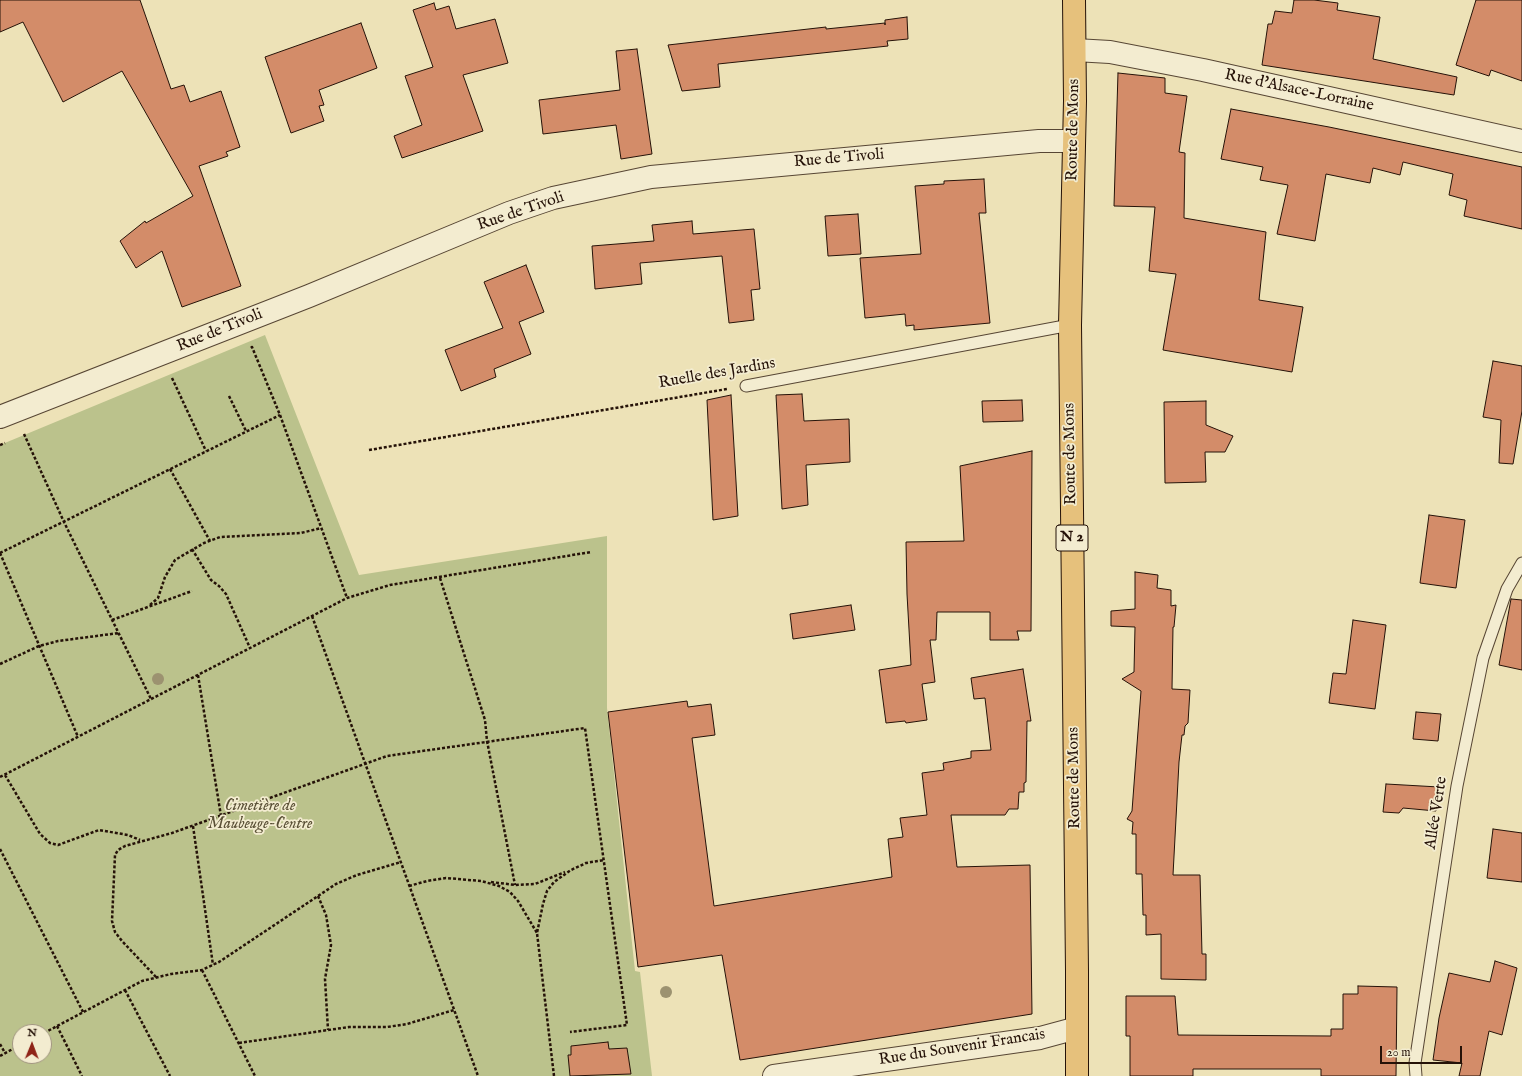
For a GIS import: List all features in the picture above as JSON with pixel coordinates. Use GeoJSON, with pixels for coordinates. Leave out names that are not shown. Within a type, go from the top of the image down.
{"type":"FeatureCollection","features":[{"type":"Feature","properties":{"kind":"main road","name":"Route de Mons"},"geometry":{"type":"LineString","coordinates":[[1074,0],[1074,141],[1070,325],[1077,1076]]}},
{"type":"Feature","properties":{"kind":"street","name":"Rue d'Alsace-Lorraine"},"geometry":{"type":"LineString","coordinates":[[1074,50],[1110,52],[1203,70],[1522,141]]}},
{"type":"Feature","properties":{"kind":"street","name":"Rue de Tivoli"},"geometry":{"type":"LineString","coordinates":[[7,414],[309,296],[509,213],[553,198],[659,176],[1039,140],[1074,141]]}},
{"type":"Feature","properties":{"kind":"street","name":"Rue du Souvenir Francais"},"geometry":{"type":"LineString","coordinates":[[774,1076],[1040,1038],[1077,1028]]}},
{"type":"Feature","properties":{"kind":"lane","name":"Ruelle des Jardins"},"geometry":{"type":"LineString","coordinates":[[746,386],[1070,325]]}},
{"type":"Feature","properties":{"kind":"lane","name":"Allée Verte"},"geometry":{"type":"LineString","coordinates":[[1416,1076],[1415,1063],[1456,786],[1483,658],[1507,589],[1522,563]]}},
{"type":"Feature","properties":{"kind":"path"},"geometry":{"type":"LineString","coordinates":[[245,350],[252,347],[280,415],[347,598]]}},
{"type":"Feature","properties":{"kind":"path"},"geometry":{"type":"LineString","coordinates":[[165,381],[180,375]]}},
{"type":"Feature","properties":{"kind":"path"},"geometry":{"type":"LineString","coordinates":[[172,378],[206,451]]}},
{"type":"Feature","properties":{"kind":"path","name":"Ruelle des Jardins"},"geometry":{"type":"LineString","coordinates":[[368,450],[746,386]]}},
{"type":"Feature","properties":{"kind":"path"},"geometry":{"type":"LineString","coordinates":[[229,396],[246,431]]}},
{"type":"Feature","properties":{"kind":"path"},"geometry":{"type":"LineString","coordinates":[[7,414],[24,435],[64,522],[151,699]]}},
{"type":"Feature","properties":{"kind":"path"},"geometry":{"type":"LineString","coordinates":[[78,737],[0,553],[280,415]]}},
{"type":"Feature","properties":{"kind":"path"},"geometry":{"type":"LineString","coordinates":[[18,438],[32,432]]}},
{"type":"Feature","properties":{"kind":"path"},"geometry":{"type":"LineString","coordinates":[[0,445],[6,442]]}},
{"type":"Feature","properties":{"kind":"path"},"geometry":{"type":"LineString","coordinates":[[170,469],[210,540]]}},
{"type":"Feature","properties":{"kind":"path"},"geometry":{"type":"LineString","coordinates":[[150,605],[158,598],[169,568],[175,560],[210,540],[220,538],[301,533],[321,528]]}},
{"type":"Feature","properties":{"kind":"path"},"geometry":{"type":"LineString","coordinates":[[192,549],[212,580],[226,594],[250,648]]}},
{"type":"Feature","properties":{"kind":"path"},"geometry":{"type":"LineString","coordinates":[[0,777],[347,598],[390,585],[591,552]]}},
{"type":"Feature","properties":{"kind":"path"},"geometry":{"type":"LineString","coordinates":[[440,578],[485,720],[487,741],[515,885]]}},
{"type":"Feature","properties":{"kind":"path"},"geometry":{"type":"LineString","coordinates":[[112,620],[192,590]]}},
{"type":"Feature","properties":{"kind":"path"},"geometry":{"type":"LineString","coordinates":[[312,616],[478,1076]]}},
{"type":"Feature","properties":{"kind":"path"},"geometry":{"type":"LineString","coordinates":[[0,664],[39,646],[58,641],[118,633]]}},
{"type":"Feature","properties":{"kind":"path"},"geometry":{"type":"LineString","coordinates":[[198,675],[220,816]]}},
{"type":"Feature","properties":{"kind":"path"},"geometry":{"type":"LineString","coordinates":[[156,977],[115,932],[112,921],[115,855],[118,850],[141,840],[193,826],[388,756],[585,728],[627,1025],[570,1032]]}},
{"type":"Feature","properties":{"kind":"path"},"geometry":{"type":"LineString","coordinates":[[5,774],[40,834],[50,843],[58,845],[66,843],[90,832],[99,830],[128,835],[141,840]]}},
{"type":"Feature","properties":{"kind":"path"},"geometry":{"type":"LineString","coordinates":[[193,826],[213,965]]}},
{"type":"Feature","properties":{"kind":"path"},"geometry":{"type":"LineString","coordinates":[[0,849],[84,1012]]}},
{"type":"Feature","properties":{"kind":"path"},"geometry":{"type":"LineString","coordinates":[[409,886],[427,880],[446,878],[515,885],[535,884],[586,863],[604,860]]}},
{"type":"Feature","properties":{"kind":"path"},"geometry":{"type":"LineString","coordinates":[[52,1028],[142,981],[156,977],[202,970],[213,965],[336,884],[357,875],[401,862]]}},
{"type":"Feature","properties":{"kind":"path"},"geometry":{"type":"LineString","coordinates":[[554,1076],[537,933],[547,891],[554,882],[571,870]]}},
{"type":"Feature","properties":{"kind":"path"},"geometry":{"type":"LineString","coordinates":[[481,881],[499,886],[510,892],[518,901],[537,933]]}},
{"type":"Feature","properties":{"kind":"path"},"geometry":{"type":"LineString","coordinates":[[318,896],[326,915],[331,945],[325,979],[328,1030]]}},
{"type":"Feature","properties":{"kind":"path"},"geometry":{"type":"LineString","coordinates":[[202,970],[254,1076]]}},
{"type":"Feature","properties":{"kind":"path"},"geometry":{"type":"LineString","coordinates":[[125,990],[170,1076]]}},
{"type":"Feature","properties":{"kind":"path"},"geometry":{"type":"LineString","coordinates":[[239,1043],[349,1027],[387,1027],[407,1024],[454,1010]]}},
{"type":"Feature","properties":{"kind":"path"},"geometry":{"type":"LineString","coordinates":[[56,1026],[82,1076]]}},
{"type":"Feature","properties":{"kind":"path"},"geometry":{"type":"LineString","coordinates":[[0,1044],[5,1053]]}},
{"type":"Feature","properties":{"kind":"path"},"geometry":{"type":"LineString","coordinates":[[0,1056],[12,1050]]}},
{"type":"Feature","properties":{"kind":"green space","name":"Cimetière de Maubeuge-Centre"},"geometry":{"type":"Polygon","coordinates":[[[265,335],[359,575],[607,536],[607,708],[635,971],[640,972],[652,1076],[0,1076],[0,445],[265,335]]]}},
{"type":"Feature","properties":{"kind":"building"},"geometry":{"type":"Polygon","coordinates":[[[0,0],[140,0],[171,89],[184,85],[190,102],[221,91],[240,147],[226,152],[228,156],[199,166],[241,286],[182,307],[162,251],[136,268],[120,241],[145,221],[146,223],[193,196],[122,71],[63,102],[23,22],[0,32],[0,0]]]}},
{"type":"Feature","properties":{"kind":"building"},"geometry":{"type":"Polygon","coordinates":[[[1294,0],[1314,0],[1338,3],[1337,10],[1380,17],[1373,59],[1457,77],[1454,95],[1262,65],[1268,24],[1272,24],[1275,11],[1292,13],[1294,0]]]}},
{"type":"Feature","properties":{"kind":"building"},"geometry":{"type":"Polygon","coordinates":[[[1476,0],[1522,0],[1522,81],[1491,70],[1489,76],[1456,65],[1476,0]]]}},
{"type":"Feature","properties":{"kind":"building"},"geometry":{"type":"Polygon","coordinates":[[[434,3],[436,10],[449,6],[456,29],[495,19],[508,63],[463,75],[483,131],[402,158],[394,136],[422,125],[405,76],[433,67],[413,10],[434,3]]]}},
{"type":"Feature","properties":{"kind":"building"},"geometry":{"type":"Polygon","coordinates":[[[907,17],[908,39],[887,41],[888,46],[718,64],[720,87],[682,91],[668,45],[826,27],[826,29],[885,23],[885,20],[907,17]]]}},
{"type":"Feature","properties":{"kind":"building"},"geometry":{"type":"Polygon","coordinates":[[[361,23],[377,68],[319,90],[324,105],[319,106],[324,121],[291,133],[265,57],[361,23]]]}},
{"type":"Feature","properties":{"kind":"building"},"geometry":{"type":"Polygon","coordinates":[[[637,49],[652,154],[621,159],[616,125],[543,134],[539,100],[620,90],[616,51],[637,49]]]}},
{"type":"Feature","properties":{"kind":"building"},"geometry":{"type":"Polygon","coordinates":[[[1118,73],[1165,78],[1165,93],[1187,96],[1179,152],[1185,153],[1184,218],[1266,232],[1259,300],[1303,307],[1292,372],[1163,350],[1176,274],[1149,271],[1155,207],[1114,206],[1118,73]]]}},
{"type":"Feature","properties":{"kind":"building"},"geometry":{"type":"Polygon","coordinates":[[[1231,109],[1329,127],[1522,167],[1522,229],[1464,216],[1467,200],[1449,195],[1453,174],[1403,162],[1400,175],[1373,168],[1370,183],[1326,174],[1315,241],[1277,234],[1288,185],[1260,180],[1263,167],[1221,159],[1231,109]]]}},
{"type":"Feature","properties":{"kind":"building"},"geometry":{"type":"Polygon","coordinates":[[[984,179],[986,213],[979,213],[990,323],[914,330],[914,325],[906,326],[905,314],[865,318],[860,258],[921,254],[915,186],[944,184],[944,181],[984,179]]]}},
{"type":"Feature","properties":{"kind":"building"},"geometry":{"type":"Polygon","coordinates":[[[858,214],[861,254],[828,256],[825,216],[858,214]]]}},
{"type":"Feature","properties":{"kind":"building"},"geometry":{"type":"Polygon","coordinates":[[[692,221],[693,234],[754,229],[760,289],[751,290],[754,320],[729,323],[722,256],[640,263],[642,284],[595,289],[592,246],[654,241],[652,225],[692,221]]]}},
{"type":"Feature","properties":{"kind":"building"},"geometry":{"type":"Polygon","coordinates":[[[526,265],[544,312],[519,322],[531,354],[494,369],[496,377],[461,391],[445,350],[503,328],[484,282],[526,265]]]}},
{"type":"Feature","properties":{"kind":"building"},"geometry":{"type":"Polygon","coordinates":[[[1493,361],[1522,366],[1522,411],[1513,464],[1499,463],[1501,420],[1483,417],[1493,361]]]}},
{"type":"Feature","properties":{"kind":"building"},"geometry":{"type":"Polygon","coordinates":[[[802,394],[804,421],[849,419],[850,462],[806,465],[808,505],[782,509],[776,395],[802,394]]]}},
{"type":"Feature","properties":{"kind":"building"},"geometry":{"type":"Polygon","coordinates":[[[731,395],[738,516],[713,520],[707,400],[731,395]]]}},
{"type":"Feature","properties":{"kind":"building"},"geometry":{"type":"Polygon","coordinates":[[[1022,400],[1023,421],[983,422],[982,401],[1022,400]]]}},
{"type":"Feature","properties":{"kind":"building"},"geometry":{"type":"Polygon","coordinates":[[[1206,401],[1206,425],[1233,436],[1225,452],[1205,452],[1206,482],[1165,483],[1164,402],[1206,401]]]}},
{"type":"Feature","properties":{"kind":"building"},"geometry":{"type":"Polygon","coordinates":[[[1032,451],[1031,631],[1017,631],[1019,640],[990,640],[990,612],[937,612],[936,640],[930,640],[935,682],[922,684],[927,720],[906,723],[905,721],[886,723],[879,670],[911,665],[906,542],[964,541],[960,466],[1032,451]]]}},
{"type":"Feature","properties":{"kind":"building"},"geometry":{"type":"Polygon","coordinates":[[[1429,515],[1465,520],[1456,588],[1420,583],[1429,515]]]}},
{"type":"Feature","properties":{"kind":"building"},"geometry":{"type":"Polygon","coordinates":[[[1135,572],[1158,575],[1157,588],[1171,590],[1171,606],[1176,605],[1173,627],[1172,689],[1190,690],[1188,723],[1185,726],[1184,735],[1182,735],[1179,762],[1173,875],[1200,875],[1202,954],[1206,954],[1206,980],[1161,979],[1161,934],[1146,935],[1146,915],[1143,915],[1142,874],[1136,874],[1136,834],[1132,834],[1133,822],[1127,819],[1132,811],[1141,691],[1122,679],[1134,672],[1135,627],[1111,626],[1111,611],[1135,609],[1135,572]]]}},
{"type":"Feature","properties":{"kind":"building"},"geometry":{"type":"Polygon","coordinates":[[[1511,599],[1522,600],[1522,670],[1499,665],[1511,599]]]}},
{"type":"Feature","properties":{"kind":"building"},"geometry":{"type":"Polygon","coordinates":[[[851,605],[855,630],[793,639],[790,614],[851,605]]]}},
{"type":"Feature","properties":{"kind":"building"},"geometry":{"type":"Polygon","coordinates":[[[1353,620],[1386,625],[1375,709],[1329,703],[1333,673],[1346,674],[1353,620]]]}},
{"type":"Feature","properties":{"kind":"building"},"geometry":{"type":"Polygon","coordinates":[[[1023,669],[1031,721],[1027,721],[1026,782],[1024,783],[1024,792],[1019,792],[1018,809],[1009,809],[1005,815],[951,815],[957,867],[1030,865],[1032,1014],[740,1060],[722,955],[638,967],[608,712],[687,701],[688,707],[711,704],[715,735],[692,738],[714,906],[892,877],[888,839],[903,837],[900,818],[927,815],[922,773],[944,770],[943,763],[971,758],[971,751],[991,750],[985,698],[974,699],[971,678],[1023,669]]]}},
{"type":"Feature","properties":{"kind":"building"},"geometry":{"type":"Polygon","coordinates":[[[1416,712],[1441,714],[1438,741],[1413,739],[1416,712]]]}},
{"type":"Feature","properties":{"kind":"building"},"geometry":{"type":"Polygon","coordinates":[[[1386,784],[1439,787],[1436,811],[1403,808],[1399,813],[1383,812],[1386,784]]]}},
{"type":"Feature","properties":{"kind":"building"},"geometry":{"type":"Polygon","coordinates":[[[1493,829],[1522,833],[1522,882],[1487,878],[1493,829]]]}},
{"type":"Feature","properties":{"kind":"building"},"geometry":{"type":"Polygon","coordinates":[[[1495,961],[1517,968],[1502,1035],[1489,1031],[1480,1076],[1459,1076],[1462,1063],[1433,1060],[1439,1018],[1449,973],[1490,982],[1495,961]]]}},
{"type":"Feature","properties":{"kind":"building"},"geometry":{"type":"Polygon","coordinates":[[[1358,986],[1397,987],[1396,1076],[1321,1076],[1321,1069],[1193,1069],[1193,1076],[1130,1076],[1130,1036],[1126,1036],[1126,996],[1175,996],[1178,1035],[1331,1036],[1331,1029],[1343,1029],[1343,994],[1358,994],[1358,986]]]}},
{"type":"Feature","properties":{"kind":"building"},"geometry":{"type":"Polygon","coordinates":[[[608,1042],[609,1049],[627,1048],[631,1074],[570,1076],[568,1055],[571,1055],[571,1046],[608,1042]]]}}]}
